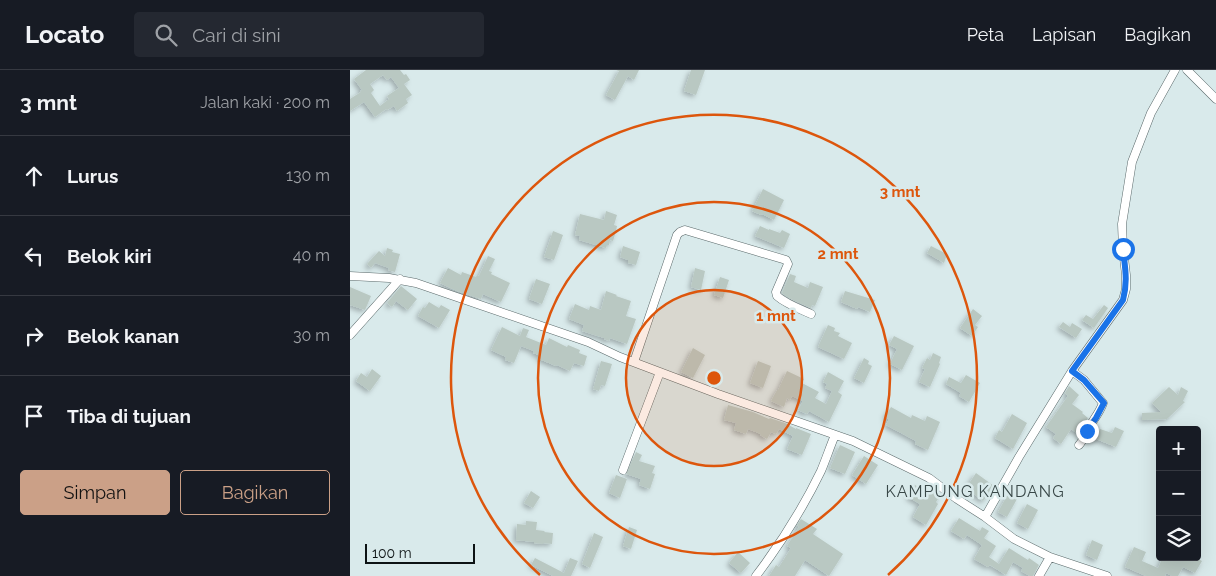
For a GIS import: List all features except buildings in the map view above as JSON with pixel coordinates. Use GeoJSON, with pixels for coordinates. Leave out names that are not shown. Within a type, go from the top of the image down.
{"type":"FeatureCollection","features":[{"type":"Feature","properties":{"kind":"street"},"geometry":{"type":"LineString","coordinates":[[985,517],[1019,457],[1072,371],[1123,300],[1126,289],[1126,275],[1122,224],[1132,162],[1151,113],[1174,70]]}},
{"type":"Feature","properties":{"kind":"street"},"geometry":{"type":"LineString","coordinates":[[1187,70],[1216,98]]}},
{"type":"Feature","properties":{"kind":"street"},"geometry":{"type":"LineString","coordinates":[[634,362],[677,235],[685,230],[786,260],[788,264],[776,292],[777,296],[811,314]]}},
{"type":"Feature","properties":{"kind":"street"},"geometry":{"type":"LineString","coordinates":[[350,276],[400,279],[416,284],[570,336],[660,372],[853,441],[929,478],[1014,539],[1050,557],[1107,576]]}},
{"type":"Feature","properties":{"kind":"street"},"geometry":{"type":"LineString","coordinates":[[350,336],[400,279]]}},
{"type":"Feature","properties":{"kind":"street"},"geometry":{"type":"LineString","coordinates":[[1072,371],[1084,380],[1104,403],[1079,445]]}},
{"type":"Feature","properties":{"kind":"street"},"geometry":{"type":"LineString","coordinates":[[623,470],[660,372]]}},
{"type":"Feature","properties":{"kind":"street"},"geometry":{"type":"LineString","coordinates":[[756,576],[808,497],[835,435]]}},
{"type":"Feature","properties":{"kind":"street"},"geometry":{"type":"LineString","coordinates":[[1039,576],[1050,557]]}},
{"type":"Feature","properties":{"kind":"district","name":"KAMPUNG KANDANG"},"geometry":{"type":"Point","coordinates":[975,491]}},
{"type":"Feature","properties":{"kind":"route"},"geometry":{"type":"LineString","coordinates":[[1087,431],[1104,403],[1084,380],[1072,371],[1123,300],[1126,289],[1126,275],[1123,249]]}}]}
